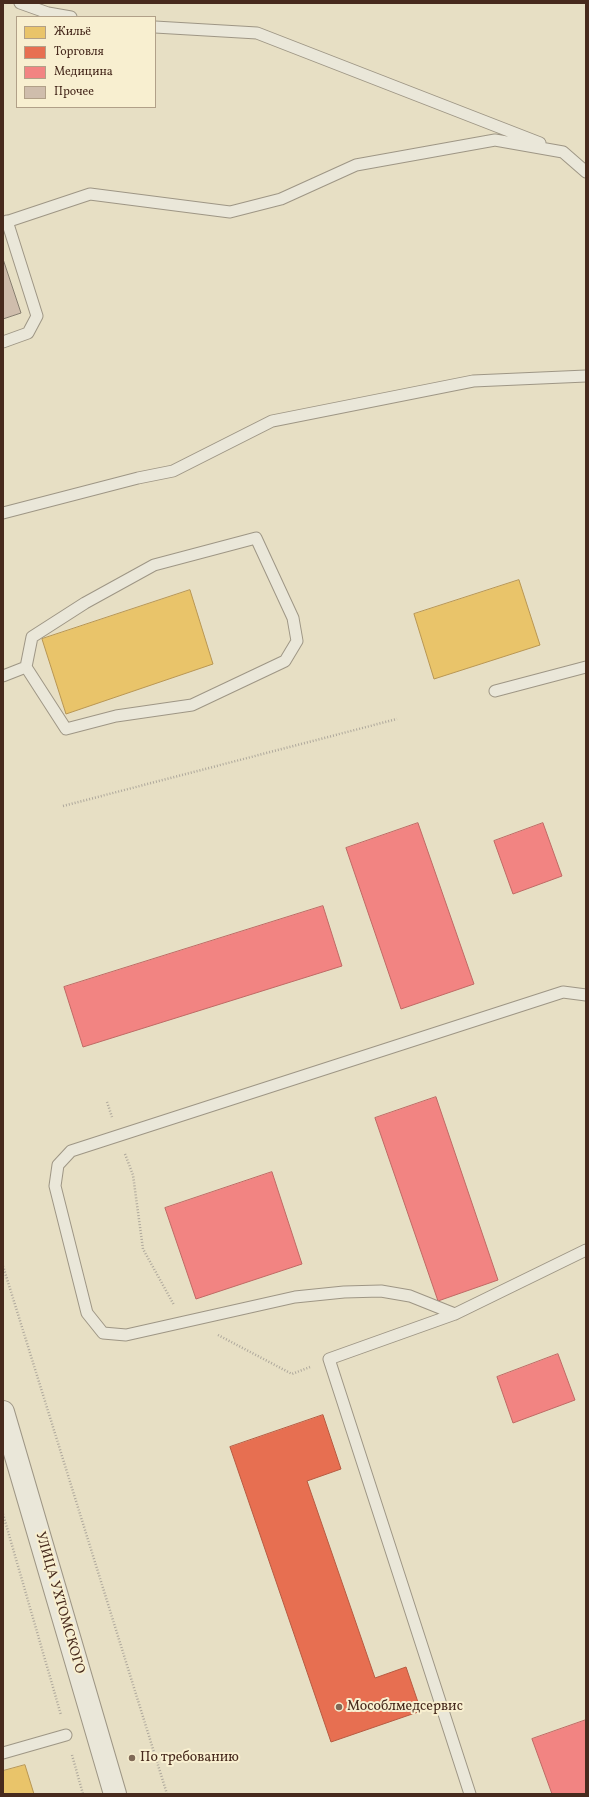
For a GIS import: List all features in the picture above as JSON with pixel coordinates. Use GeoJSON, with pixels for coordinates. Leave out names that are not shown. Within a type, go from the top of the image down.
{"type":"FeatureCollection","features":[{"type":"Feature","properties":{"kind":"street","name":"УЛИЦА УХТОМСКОГО"},"geometry":{"type":"LineString","coordinates":[[3,1412],[115,1794]]}},
{"type":"Feature","properties":{"kind":"lane"},"geometry":{"type":"LineString","coordinates":[[20,3],[48,13],[65,16]]}},
{"type":"Feature","properties":{"kind":"lane"},"geometry":{"type":"LineString","coordinates":[[156,27],[257,33],[563,152],[586,172]]}},
{"type":"Feature","properties":{"kind":"lane"},"geometry":{"type":"LineString","coordinates":[[3,342],[28,333],[37,316],[5,222],[90,194],[230,212],[281,199],[356,165],[494,140],[563,152]]}},
{"type":"Feature","properties":{"kind":"lane"},"geometry":{"type":"LineString","coordinates":[[3,513],[138,478],[173,472],[272,421],[473,381],[586,376]]}},
{"type":"Feature","properties":{"kind":"lane"},"geometry":{"type":"LineString","coordinates":[[256,538],[293,618],[297,641],[285,661],[192,705],[116,716],[66,729],[26,667],[32,637],[85,603],[154,565],[256,538]]}},
{"type":"Feature","properties":{"kind":"lane"},"geometry":{"type":"LineString","coordinates":[[3,676],[26,667]]}},
{"type":"Feature","properties":{"kind":"lane"},"geometry":{"type":"LineString","coordinates":[[495,691],[586,667]]}},
{"type":"Feature","properties":{"kind":"lane"},"geometry":{"type":"LineString","coordinates":[[455,1314],[410,1296],[381,1291],[344,1292],[295,1297],[126,1335],[103,1333],[87,1313],[55,1186],[58,1165],[71,1152],[563,992],[586,995]]}},
{"type":"Feature","properties":{"kind":"lane"},"geometry":{"type":"LineString","coordinates":[[470,1794],[329,1359],[455,1314],[586,1250]]}},
{"type":"Feature","properties":{"kind":"lane"},"geometry":{"type":"LineString","coordinates":[[3,1753],[66,1735]]}},
{"type":"Feature","properties":{"kind":"path"},"geometry":{"type":"LineString","coordinates":[[63,806],[397,719]]}},
{"type":"Feature","properties":{"kind":"path"},"geometry":{"type":"LineString","coordinates":[[107,1102],[133,1175],[143,1249]]}},
{"type":"Feature","properties":{"kind":"path"},"geometry":{"type":"LineString","coordinates":[[3,1266],[167,1794]]}},
{"type":"Feature","properties":{"kind":"path"},"geometry":{"type":"LineString","coordinates":[[3,1514],[83,1794]]}},
{"type":"Feature","properties":{"kind":"building: Жильё"},"geometry":{"type":"Polygon","coordinates":[[[519,580],[540,645],[434,679],[414,614],[519,580]]]}},
{"type":"Feature","properties":{"kind":"building: Жильё"},"geometry":{"type":"Polygon","coordinates":[[[190,590],[213,664],[66,714],[42,639],[190,590]]]}},
{"type":"Feature","properties":{"kind":"building: Жильё"},"geometry":{"type":"Polygon","coordinates":[[[25,1765],[34,1794],[3,1794],[3,1771],[25,1765]]]}},
{"type":"Feature","properties":{"kind":"building: Торговля"},"geometry":{"type":"Polygon","coordinates":[[[323,1415],[341,1469],[307,1481],[375,1678],[406,1667],[421,1711],[331,1742],[230,1447],[323,1415]]]}},
{"type":"Feature","properties":{"kind":"building: Медицина"},"geometry":{"type":"Polygon","coordinates":[[[418,823],[474,984],[401,1009],[346,848],[418,823]]]}},
{"type":"Feature","properties":{"kind":"building: Медицина"},"geometry":{"type":"Polygon","coordinates":[[[543,823],[562,876],[513,894],[494,841],[543,823]]]}},
{"type":"Feature","properties":{"kind":"building: Медицина"},"geometry":{"type":"Polygon","coordinates":[[[323,906],[342,966],[83,1047],[64,987],[323,906]]]}},
{"type":"Feature","properties":{"kind":"building: Медицина"},"geometry":{"type":"Polygon","coordinates":[[[436,1097],[498,1280],[438,1301],[375,1118],[436,1097]]]}},
{"type":"Feature","properties":{"kind":"building: Медицина"},"geometry":{"type":"Polygon","coordinates":[[[272,1172],[302,1264],[196,1299],[165,1208],[272,1172]]]}},
{"type":"Feature","properties":{"kind":"building: Медицина"},"geometry":{"type":"Polygon","coordinates":[[[558,1354],[575,1400],[513,1423],[497,1377],[558,1354]]]}},
{"type":"Feature","properties":{"kind":"building: Медицина"},"geometry":{"type":"Polygon","coordinates":[[[586,1720],[586,1794],[552,1794],[532,1739],[586,1720]]]}},
{"type":"Feature","properties":{"kind":"building: Прочее"},"geometry":{"type":"Polygon","coordinates":[[[3,259],[21,313],[3,319],[3,259]]]}},
{"type":"Feature","properties":{"kind":"place","name":"Мособлмедсервис"},"geometry":{"type":"Point","coordinates":[339,1707]}},
{"type":"Feature","properties":{"kind":"place","name":"По требованию"},"geometry":{"type":"Point","coordinates":[132,1758]}}]}
